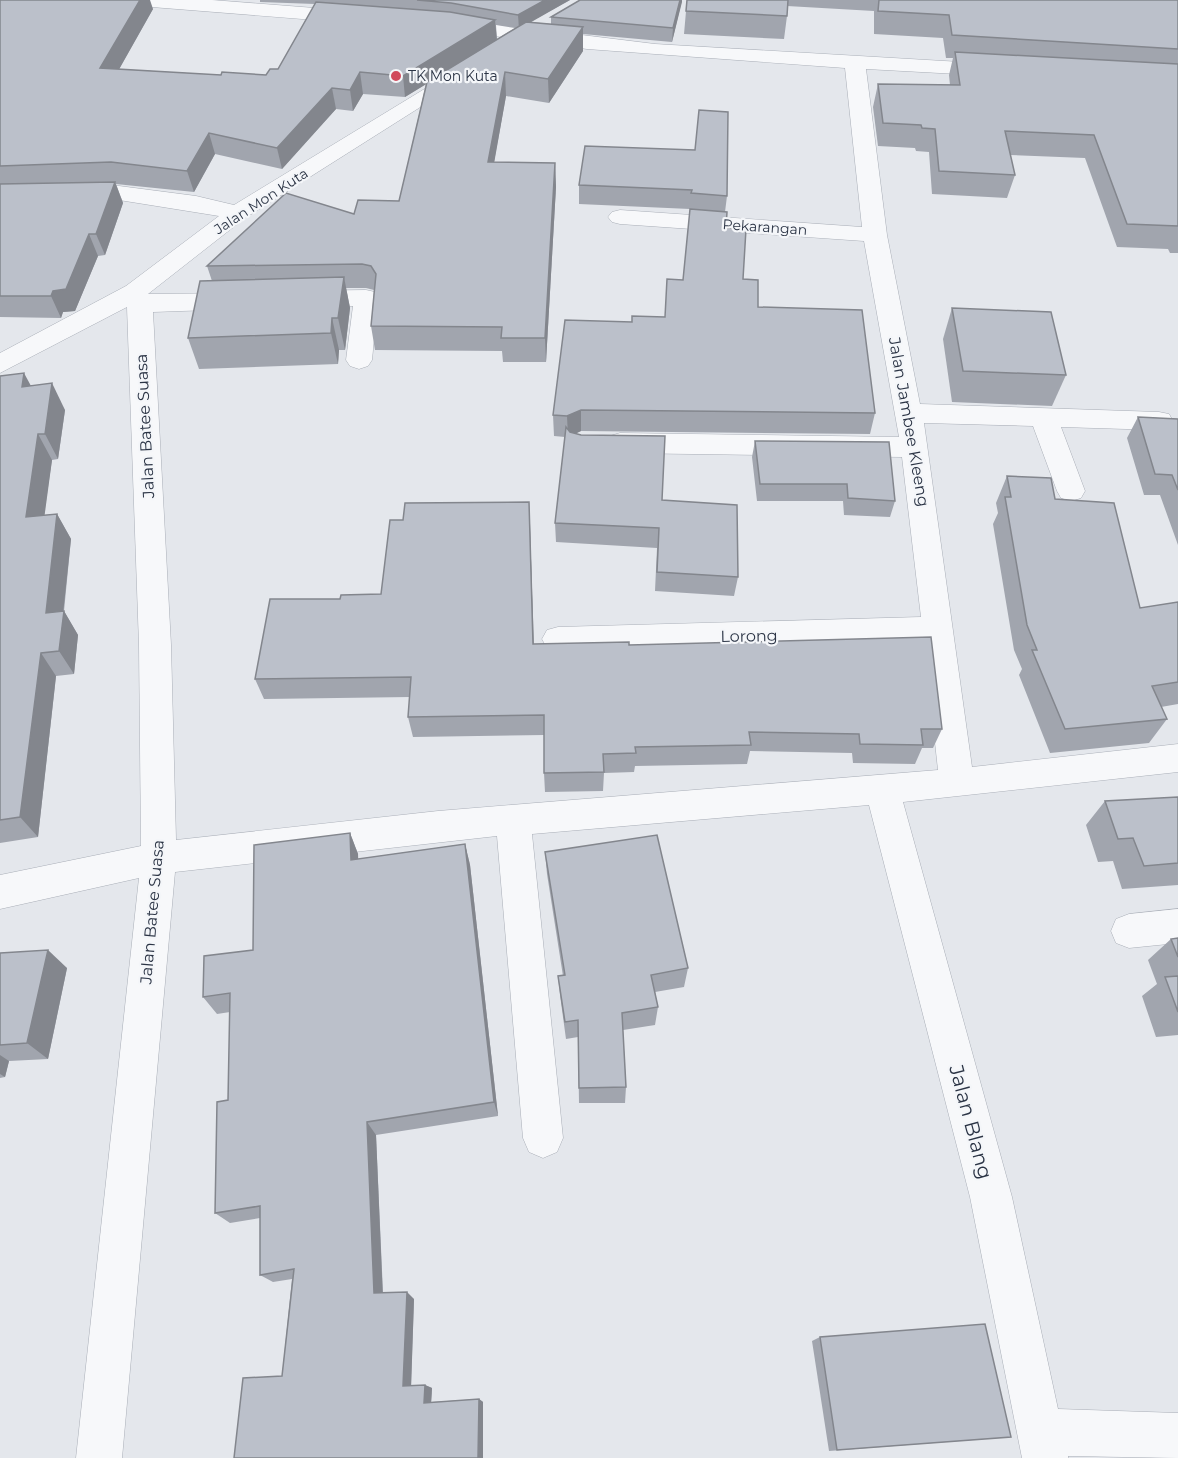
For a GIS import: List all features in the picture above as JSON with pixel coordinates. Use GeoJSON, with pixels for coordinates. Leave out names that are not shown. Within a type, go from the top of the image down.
{"type":"FeatureCollection","features":[{"type":"Feature","properties":{"kind":"street"},"geometry":{"type":"LineString","coordinates":[[140,0],[371,18]]}},
{"type":"Feature","properties":{"kind":"street"},"geometry":{"type":"LineString","coordinates":[[428,23],[452,17],[522,37],[615,46],[1016,71]]}},
{"type":"Feature","properties":{"kind":"street","name":"Jalan Mon Kuta"},"geometry":{"type":"LineString","coordinates":[[0,364],[137,298],[237,213],[522,37],[552,21]]}},
{"type":"Feature","properties":{"kind":"street","name":"Jalan Jambee Kleeng"},"geometry":{"type":"LineString","coordinates":[[855,62],[875,235],[915,447],[957,783]]}},
{"type":"Feature","properties":{"kind":"street"},"geometry":{"type":"LineString","coordinates":[[0,196],[119,193],[196,203],[237,213]]}},
{"type":"Feature","properties":{"kind":"street","name":"Pekarangan"},"geometry":{"type":"LineString","coordinates":[[620,217],[875,235]]}},
{"type":"Feature","properties":{"kind":"street"},"geometry":{"type":"LineString","coordinates":[[137,298],[270,300],[366,297],[359,360]]}},
{"type":"Feature","properties":{"kind":"street","name":"Jalan Batee Suasa"},"geometry":{"type":"LineString","coordinates":[[99,1458],[159,858],[155,645],[137,298]]}},
{"type":"Feature","properties":{"kind":"street"},"geometry":{"type":"LineString","coordinates":[[909,413],[1159,421]]}},
{"type":"Feature","properties":{"kind":"street"},"geometry":{"type":"LineString","coordinates":[[1043,417],[1071,491]]}},
{"type":"Feature","properties":{"kind":"street"},"geometry":{"type":"LineString","coordinates":[[593,443],[915,447]]}},
{"type":"Feature","properties":{"kind":"street","name":"Lorong"},"geometry":{"type":"LineString","coordinates":[[558,639],[939,629]]}},
{"type":"Feature","properties":{"kind":"street"},"geometry":{"type":"LineString","coordinates":[[0,892],[159,858],[513,820],[957,783],[1178,758]]}},
{"type":"Feature","properties":{"kind":"street","name":"Jalan Blang"},"geometry":{"type":"LineString","coordinates":[[882,789],[991,1197],[1044,1445]]}},
{"type":"Feature","properties":{"kind":"street"},"geometry":{"type":"LineString","coordinates":[[513,820],[543,1138]]}},
{"type":"Feature","properties":{"kind":"street"},"geometry":{"type":"LineString","coordinates":[[1129,931],[1178,926]]}},
{"type":"Feature","properties":{"kind":"street"},"geometry":{"type":"LineString","coordinates":[[1044,1445],[1178,1436]]}},
{"type":"Feature","properties":{"kind":"building"},"geometry":{"type":"Polygon","coordinates":[[[0,0],[140,0],[100,68],[221,75],[222,72],[266,75],[270,69],[278,69],[316,2],[450,12],[495,20],[403,76],[360,72],[350,90],[332,88],[277,148],[209,133],[187,171],[111,162],[0,166],[0,0]]]}},
{"type":"Feature","properties":{"kind":"building"},"geometry":{"type":"Polygon","coordinates":[[[417,0],[545,0],[518,15],[451,3],[417,0]]]}},
{"type":"Feature","properties":{"kind":"building"},"geometry":{"type":"Polygon","coordinates":[[[580,0],[680,0],[673,28],[551,17],[580,0]]]}},
{"type":"Feature","properties":{"kind":"building"},"geometry":{"type":"Polygon","coordinates":[[[687,0],[788,0],[787,16],[686,11],[687,0]]]}},
{"type":"Feature","properties":{"kind":"building"},"geometry":{"type":"Polygon","coordinates":[[[879,0],[1178,0],[1178,49],[952,35],[949,15],[878,11],[879,0]]]}},
{"type":"Feature","properties":{"kind":"building"},"geometry":{"type":"Polygon","coordinates":[[[526,22],[583,27],[548,79],[505,72],[488,162],[555,163],[545,338],[501,338],[502,327],[371,326],[376,274],[371,266],[362,264],[207,266],[286,193],[354,214],[358,200],[399,201],[427,82],[526,22]]]}},
{"type":"Feature","properties":{"kind":"building"},"geometry":{"type":"Polygon","coordinates":[[[955,52],[1178,64],[1178,226],[1127,224],[1094,135],[1005,131],[1015,175],[939,171],[935,129],[922,128],[921,125],[883,123],[878,84],[960,85],[955,52]]]}},
{"type":"Feature","properties":{"kind":"building"},"geometry":{"type":"Polygon","coordinates":[[[699,110],[728,112],[727,196],[691,193],[692,190],[579,185],[585,146],[695,150],[699,110]]]}},
{"type":"Feature","properties":{"kind":"building"},"geometry":{"type":"Polygon","coordinates":[[[115,182],[96,234],[89,234],[66,289],[53,291],[51,296],[0,296],[0,184],[115,182]]]}},
{"type":"Feature","properties":{"kind":"building"},"geometry":{"type":"Polygon","coordinates":[[[690,209],[727,212],[726,228],[746,229],[743,279],[758,280],[758,307],[862,310],[875,413],[581,410],[567,416],[553,415],[565,320],[632,322],[632,316],[665,317],[667,279],[683,280],[690,209]]]}},
{"type":"Feature","properties":{"kind":"building"},"geometry":{"type":"Polygon","coordinates":[[[344,277],[338,318],[332,318],[331,333],[188,338],[200,281],[344,277]]]}},
{"type":"Feature","properties":{"kind":"building"},"geometry":{"type":"Polygon","coordinates":[[[952,308],[1051,312],[1066,375],[963,371],[952,308]]]}},
{"type":"Feature","properties":{"kind":"building"},"geometry":{"type":"Polygon","coordinates":[[[24,373],[22,387],[52,383],[45,434],[38,434],[26,517],[57,514],[46,613],[64,611],[59,651],[41,653],[20,817],[0,820],[0,376],[24,373]]]}},
{"type":"Feature","properties":{"kind":"building"},"geometry":{"type":"Polygon","coordinates":[[[1138,417],[1178,419],[1178,490],[1172,475],[1155,474],[1138,417]]]}},
{"type":"Feature","properties":{"kind":"building"},"geometry":{"type":"Polygon","coordinates":[[[566,427],[570,432],[581,435],[665,436],[662,500],[737,505],[738,577],[657,572],[659,528],[555,523],[566,427]]]}},
{"type":"Feature","properties":{"kind":"building"},"geometry":{"type":"Polygon","coordinates":[[[755,441],[889,442],[895,501],[848,498],[847,484],[760,484],[755,441]]]}},
{"type":"Feature","properties":{"kind":"building"},"geometry":{"type":"Polygon","coordinates":[[[1007,476],[1051,478],[1055,499],[1114,503],[1140,608],[1178,602],[1178,682],[1152,686],[1167,719],[1065,729],[1032,650],[1037,650],[1027,625],[1005,497],[1011,497],[1007,476]]]}},
{"type":"Feature","properties":{"kind":"building"},"geometry":{"type":"Polygon","coordinates":[[[529,502],[533,644],[629,642],[629,645],[931,637],[942,729],[921,729],[923,745],[860,744],[859,734],[749,732],[751,745],[635,747],[636,753],[603,754],[604,772],[544,773],[544,715],[408,717],[411,677],[255,679],[270,599],[340,599],[341,595],[381,594],[390,520],[403,520],[405,503],[529,502]]]}},
{"type":"Feature","properties":{"kind":"building"},"geometry":{"type":"Polygon","coordinates":[[[1178,797],[1178,863],[1144,866],[1133,838],[1118,839],[1105,801],[1178,797]]]}},
{"type":"Feature","properties":{"kind":"building"},"geometry":{"type":"Polygon","coordinates":[[[350,833],[351,860],[465,844],[494,1102],[367,1122],[374,1293],[407,1292],[403,1386],[425,1385],[424,1403],[479,1399],[478,1458],[234,1458],[243,1378],[282,1376],[294,1269],[260,1275],[260,1206],[215,1213],[217,1102],[228,1100],[230,993],[203,997],[204,956],[253,950],[254,845],[350,833]]]}},
{"type":"Feature","properties":{"kind":"building"},"geometry":{"type":"Polygon","coordinates":[[[657,835],[688,968],[651,975],[658,1007],[622,1013],[626,1087],[579,1088],[578,1020],[565,1022],[558,976],[565,975],[545,852],[657,835]]]}},
{"type":"Feature","properties":{"kind":"building"},"geometry":{"type":"Polygon","coordinates":[[[1178,938],[1178,957],[1171,939],[1178,938]]]}},
{"type":"Feature","properties":{"kind":"building"},"geometry":{"type":"Polygon","coordinates":[[[48,950],[27,1043],[0,1045],[0,953],[48,950]]]}},
{"type":"Feature","properties":{"kind":"building"},"geometry":{"type":"Polygon","coordinates":[[[1178,976],[1178,1012],[1165,977],[1178,976]]]}},
{"type":"Feature","properties":{"kind":"building"},"geometry":{"type":"Polygon","coordinates":[[[985,1324],[1011,1437],[837,1450],[820,1337],[985,1324]]]}},
{"type":"Feature","properties":{"kind":"place","name":"TK Mon Kuta"},"geometry":{"type":"Point","coordinates":[396,76]}}]}
